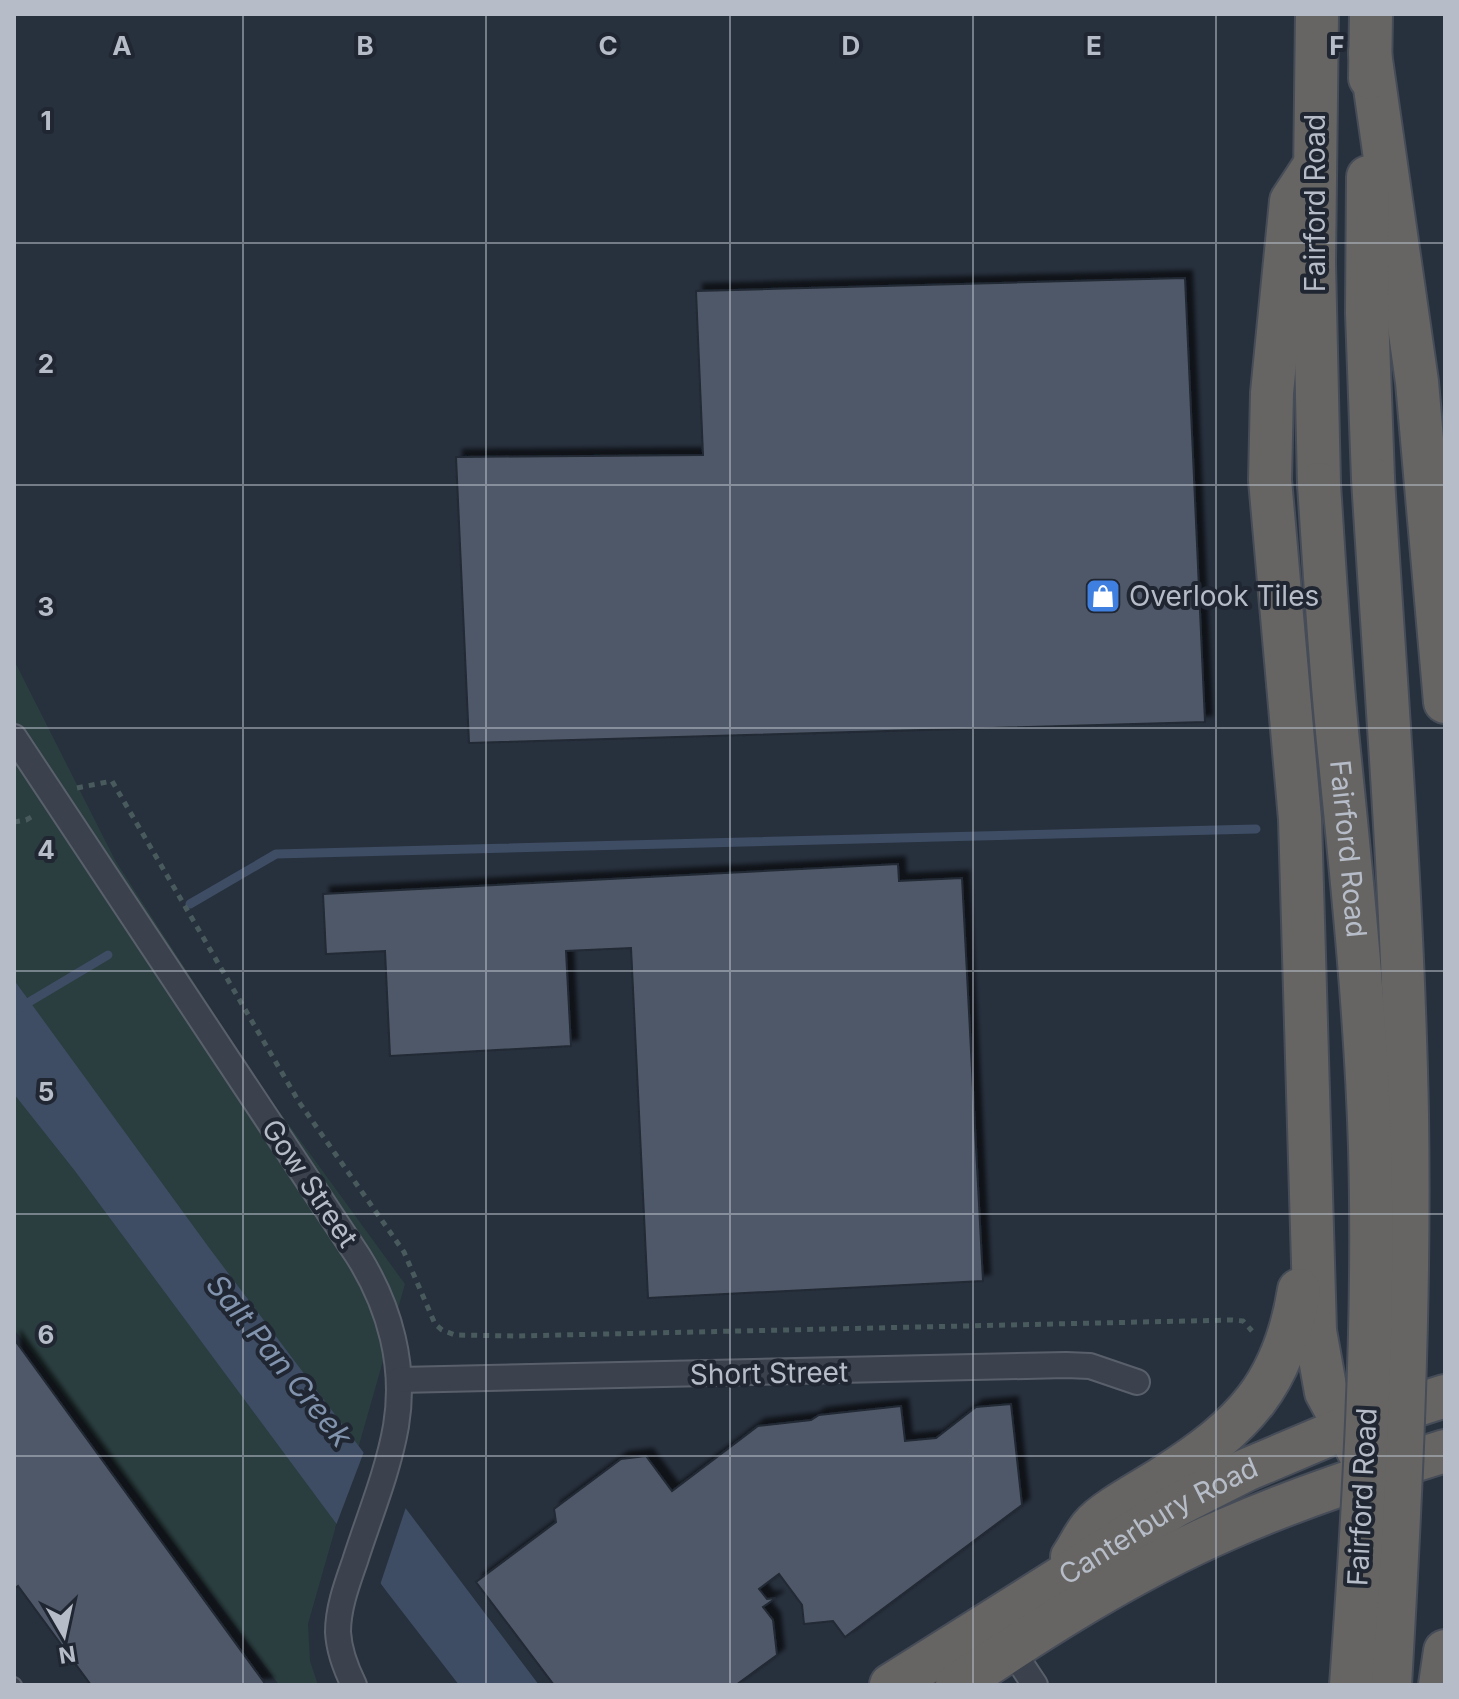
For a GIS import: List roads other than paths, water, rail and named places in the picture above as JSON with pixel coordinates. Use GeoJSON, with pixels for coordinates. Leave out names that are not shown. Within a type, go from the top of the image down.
{"type":"FeatureCollection","features":[{"type":"Feature","properties":{"kind":"highway","name":"Fairford Road"},"geometry":{"type":"LineString","coordinates":[[1317,14],[1314,166],[1319,484],[1339,758],[1361,985],[1370,1149],[1367,1385],[1351,1685]]}},
{"type":"Feature","properties":{"kind":"highway","name":"Fairford Road"},"geometry":{"type":"LineString","coordinates":[[1371,33],[1367,249],[1373,479],[1401,910],[1407,1118],[1404,1413],[1390,1685]]}},
{"type":"Feature","properties":{"kind":"highway"},"geometry":{"type":"LineString","coordinates":[[1371,33],[1417,382],[1445,702]]}},
{"type":"Feature","properties":{"kind":"highway"},"geometry":{"type":"LineString","coordinates":[[1314,166],[1291,201],[1272,393],[1270,480],[1300,819],[1315,1331],[1326,1392],[1345,1428],[1408,1463],[1444,1392]]}},
{"type":"Feature","properties":{"kind":"highway"},"geometry":{"type":"LineString","coordinates":[[1057,1582],[1094,1523],[1225,1433],[1263,1392],[1278,1366],[1292,1329],[1310,1213]]}},
{"type":"Feature","properties":{"kind":"highway","name":"Canterbury Road"},"geometry":{"type":"LineString","coordinates":[[891,1685],[1175,1506],[1246,1470],[1345,1428],[1444,1392]]}},
{"type":"Feature","properties":{"kind":"highway","name":"Canterbury Road"},"geometry":{"type":"LineString","coordinates":[[957,1685],[1102,1593],[1226,1530],[1408,1463]]}},
{"type":"Feature","properties":{"kind":"highway"},"geometry":{"type":"LineString","coordinates":[[1440,1685],[1445,1651]]}},
{"type":"Feature","properties":{"kind":"street","name":"Gow Street"},"geometry":{"type":"LineString","coordinates":[[14,737],[369,1274],[390,1325],[399,1380],[398,1408],[388,1461],[344,1593],[338,1634],[343,1660],[354,1685]]}},
{"type":"Feature","properties":{"kind":"street","name":"Short Street"},"geometry":{"type":"LineString","coordinates":[[399,1380],[1066,1365],[1090,1366],[1137,1382]]}},
{"type":"Feature","properties":{"kind":"street"},"geometry":{"type":"LineString","coordinates":[[1011,1649],[1035,1685]]}},
{"type":"Feature","properties":{"kind":"water","name":"Salt Pan Creek"},"geometry":{"type":"Polygon","coordinates":[[[14,980],[210,1249],[539,1685],[459,1685],[75,1171],[14,1094],[14,980]]]}},
{"type":"Feature","properties":{"kind":"waterway"},"geometry":{"type":"LineString","coordinates":[[190,904],[276,854],[1256,829]]}},
{"type":"Feature","properties":{"kind":"waterway"},"geometry":{"type":"LineString","coordinates":[[14,1011],[108,955]]}},
{"type":"Feature","properties":{"kind":"place","name":"Overlook Tiles"},"geometry":{"type":"Point","coordinates":[1103,596]}}]}
